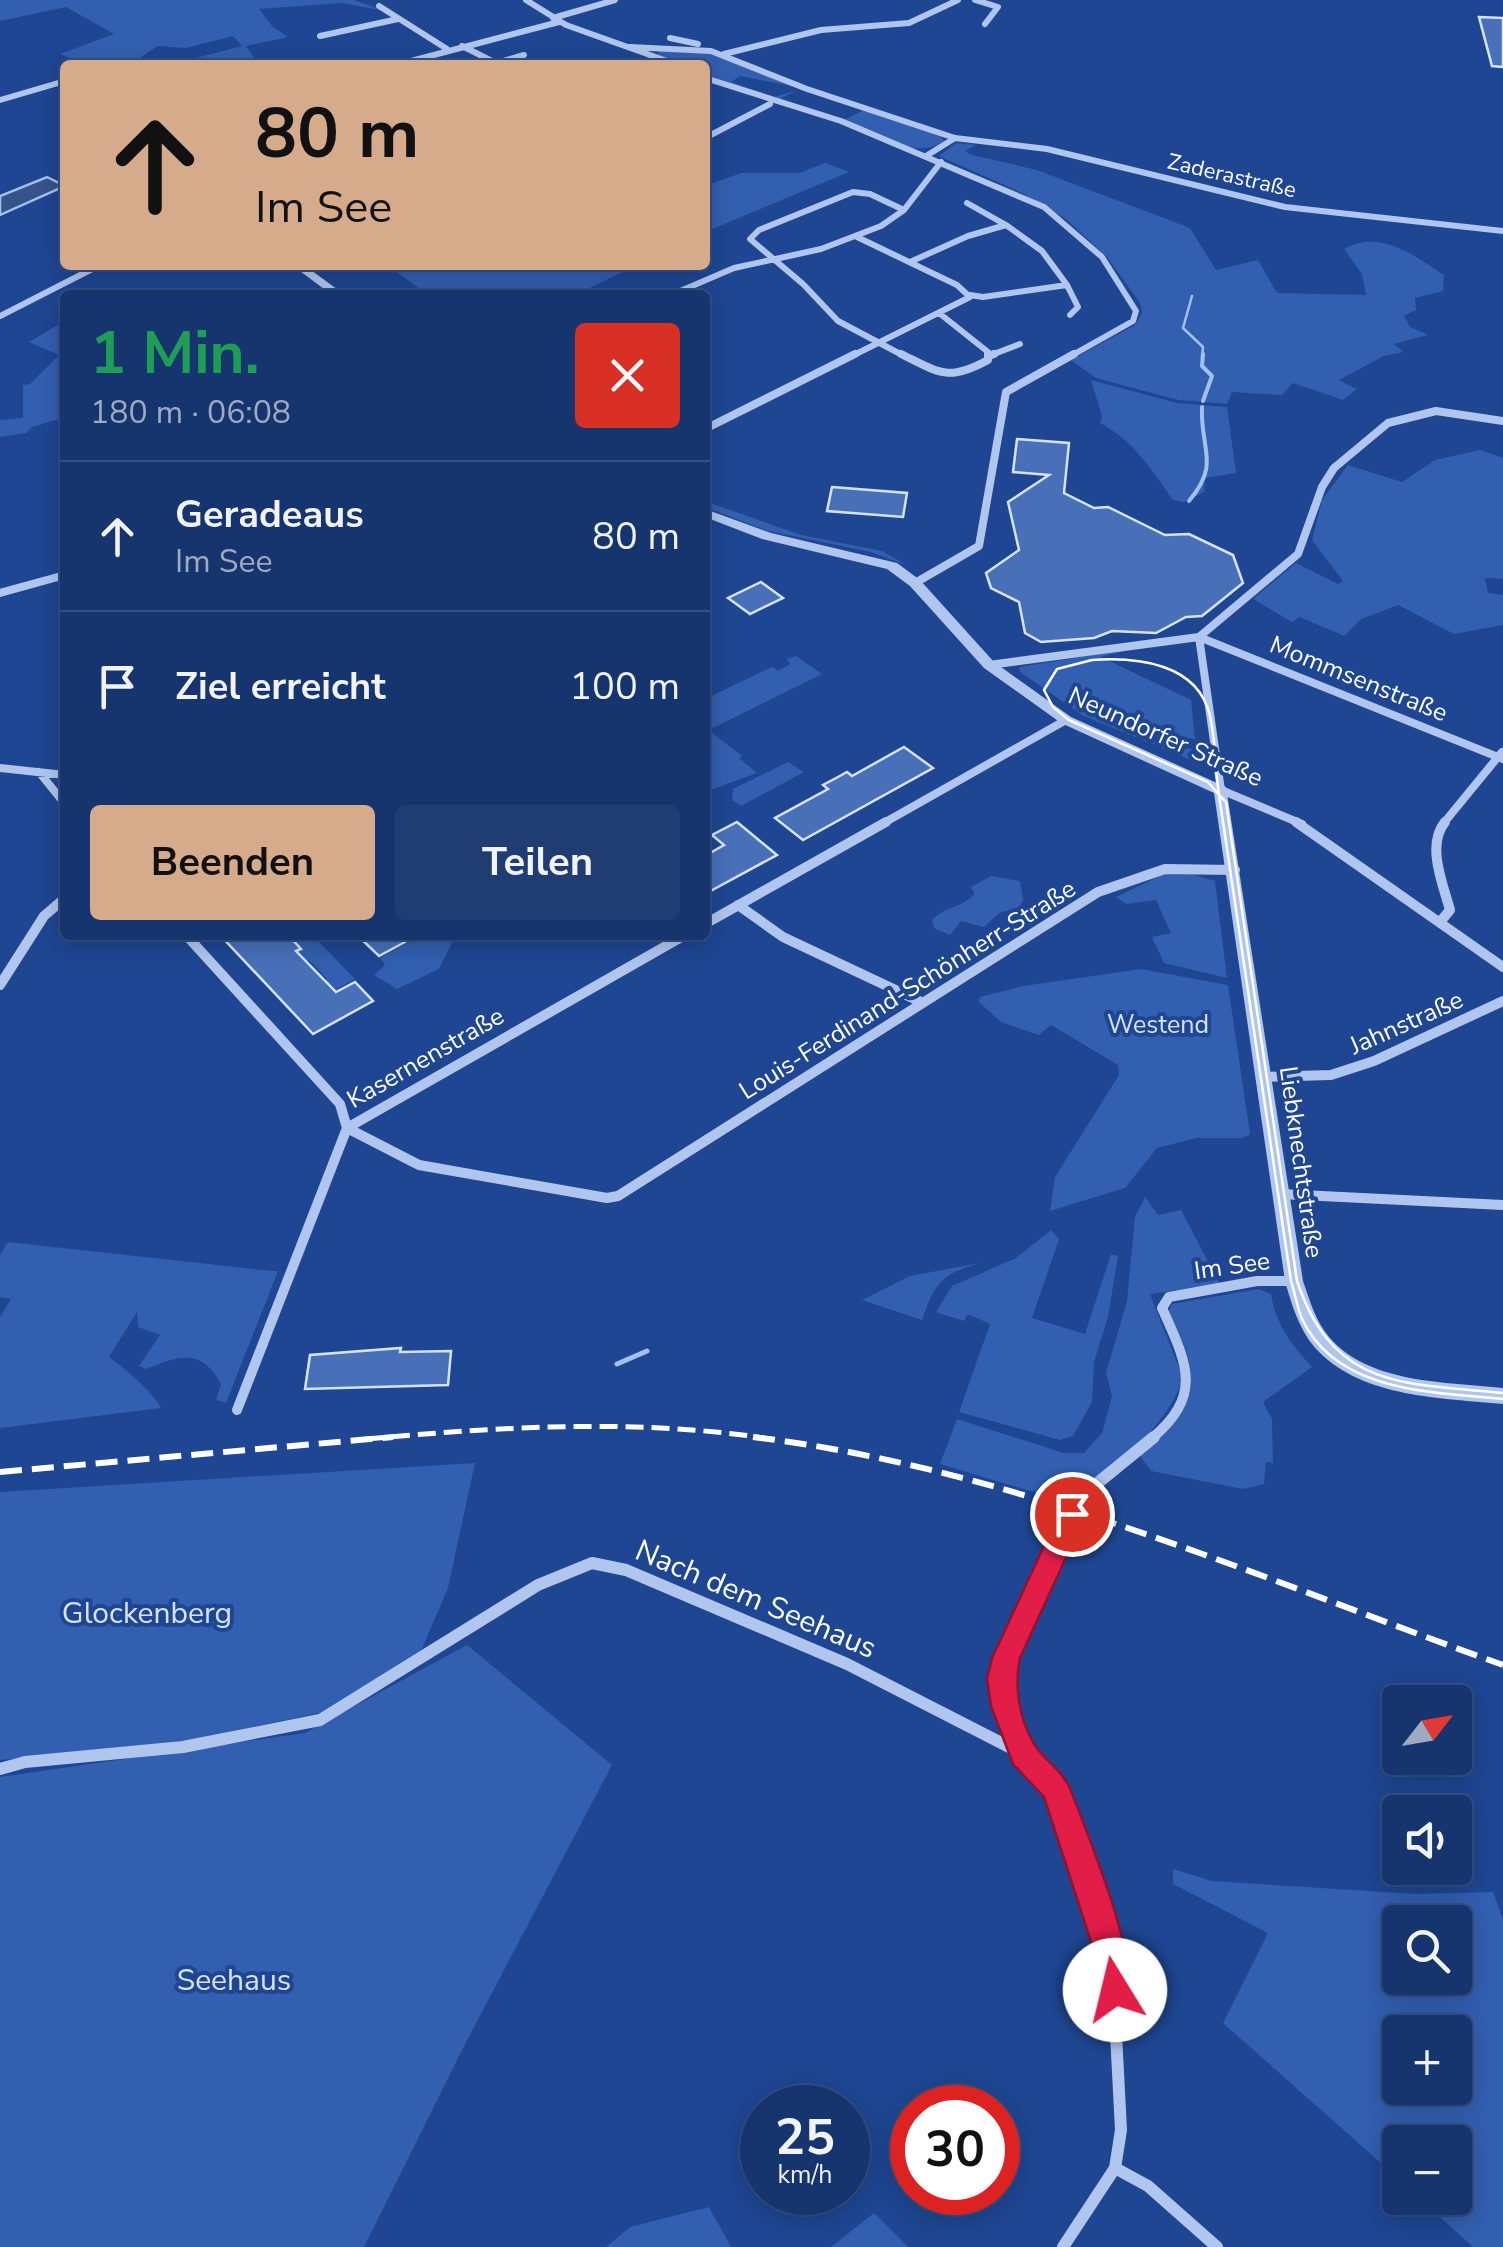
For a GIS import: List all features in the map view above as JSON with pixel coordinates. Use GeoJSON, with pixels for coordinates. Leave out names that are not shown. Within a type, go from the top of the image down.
{"type":"FeatureCollection","features":[{"type":"Feature","properties":{"kind":"street"},"geometry":{"type":"LineString","coordinates":[[526,0],[556,20],[665,60]]}},
{"type":"Feature","properties":{"kind":"street"},"geometry":{"type":"LineString","coordinates":[[413,60],[614,0]]}},
{"type":"Feature","properties":{"kind":"street"},"geometry":{"type":"LineString","coordinates":[[722,54],[808,32],[909,23],[958,0]]}},
{"type":"Feature","properties":{"kind":"street"},"geometry":{"type":"LineString","coordinates":[[975,0],[998,7],[986,24]]}},
{"type":"Feature","properties":{"kind":"street"},"geometry":{"type":"LineString","coordinates":[[379,6],[447,50]]}},
{"type":"Feature","properties":{"kind":"street"},"geometry":{"type":"LineString","coordinates":[[320,36],[398,18]]}},
{"type":"Feature","properties":{"kind":"street"},"geometry":{"type":"LineString","coordinates":[[630,47],[711,51],[709,46],[670,38]]}},
{"type":"Feature","properties":{"kind":"street"},"geometry":{"type":"LineString","coordinates":[[461,46],[490,60]]}},
{"type":"Feature","properties":{"kind":"street","name":"Zaderastraße"},"geometry":{"type":"LineString","coordinates":[[711,51],[807,89],[955,138],[1047,149],[1285,207],[1503,231]]}},
{"type":"Feature","properties":{"kind":"street"},"geometry":{"type":"LineString","coordinates":[[510,60],[524,55]]}},
{"type":"Feature","properties":{"kind":"street"},"geometry":{"type":"LineString","coordinates":[[710,80],[831,118],[1016,193],[1064,221],[1102,256],[1136,311],[1133,321],[1122,329],[1006,392],[979,546],[915,583]]}},
{"type":"Feature","properties":{"kind":"street"},"geometry":{"type":"LineString","coordinates":[[0,100],[60,83]]}},
{"type":"Feature","properties":{"kind":"street"},"geometry":{"type":"LineString","coordinates":[[780,102],[807,89]]}},
{"type":"Feature","properties":{"kind":"street"},"geometry":{"type":"LineString","coordinates":[[756,96],[770,104],[884,140]]}},
{"type":"Feature","properties":{"kind":"street"},"geometry":{"type":"LineString","coordinates":[[710,135],[770,104]]}},
{"type":"Feature","properties":{"kind":"street"},"geometry":{"type":"LineString","coordinates":[[831,118],[862,107]]}},
{"type":"Feature","properties":{"kind":"street"},"geometry":{"type":"LineString","coordinates":[[926,156],[955,138]]}},
{"type":"Feature","properties":{"kind":"street"},"geometry":{"type":"LineString","coordinates":[[683,290],[719,274],[858,237],[904,210],[940,162]]}},
{"type":"Feature","properties":{"kind":"street"},"geometry":{"type":"LineString","coordinates":[[904,210],[870,194],[842,196],[752,235],[754,244],[838,321],[944,375],[962,374],[989,356],[1020,344]]}},
{"type":"Feature","properties":{"kind":"street"},"geometry":{"type":"LineString","coordinates":[[967,202],[1042,251],[1078,307],[1070,315]]}},
{"type":"Feature","properties":{"kind":"street"},"geometry":{"type":"LineString","coordinates":[[910,262],[968,236],[1006,225]]}},
{"type":"Feature","properties":{"kind":"street"},"geometry":{"type":"LineString","coordinates":[[858,237],[970,296],[1067,285]]}},
{"type":"Feature","properties":{"kind":"street"},"geometry":{"type":"LineString","coordinates":[[0,316],[90,270]]}},
{"type":"Feature","properties":{"kind":"street"},"geometry":{"type":"LineString","coordinates":[[304,270],[333,290]]}},
{"type":"Feature","properties":{"kind":"street"},"geometry":{"type":"LineString","coordinates":[[710,427],[970,296]]}},
{"type":"Feature","properties":{"kind":"street"},"geometry":{"type":"LineString","coordinates":[[939,313],[989,356]]}},
{"type":"Feature","properties":{"kind":"street"},"geometry":{"type":"LineString","coordinates":[[989,665],[1199,636],[1284,570],[1298,554],[1322,487],[1334,468],[1388,423],[1436,411],[1503,421]]}},
{"type":"Feature","properties":{"kind":"street","name":"Neundorfer Straße"},"geometry":{"type":"LineString","coordinates":[[710,515],[767,536],[879,560],[915,583],[989,665],[1066,720],[1302,824],[1503,967]]}},
{"type":"Feature","properties":{"kind":"street"},"geometry":{"type":"LineString","coordinates":[[0,592],[60,576]]}},
{"type":"Feature","properties":{"kind":"street"},"geometry":{"type":"LineString","coordinates":[[1199,636],[1221,790]]}},
{"type":"Feature","properties":{"kind":"street","name":"Mommsenstraße"},"geometry":{"type":"LineString","coordinates":[[1199,636],[1501,756]]}},
{"type":"Feature","properties":{"kind":"street"},"geometry":{"type":"LineString","coordinates":[[710,921],[1066,720]]}},
{"type":"Feature","properties":{"kind":"street"},"geometry":{"type":"LineString","coordinates":[[1440,922],[1450,910],[1436,854],[1438,830],[1501,756]]}},
{"type":"Feature","properties":{"kind":"street"},"geometry":{"type":"LineString","coordinates":[[0,768],[60,773]]}},
{"type":"Feature","properties":{"kind":"street"},"geometry":{"type":"LineString","coordinates":[[38,771],[60,796]]}},
{"type":"Feature","properties":{"kind":"street","name":"Liebknechtstraße"},"geometry":{"type":"LineString","coordinates":[[1221,790],[1294,1281],[1305,1322],[1327,1350],[1344,1363],[1396,1383],[1503,1396]]}},
{"type":"Feature","properties":{"kind":"street","name":"Louis-Ferdinand-Schönherr-Straße"},"geometry":{"type":"LineString","coordinates":[[347,1128],[419,1165],[588,1195],[618,1196],[1098,892],[1141,871],[1167,865],[1234,870]]}},
{"type":"Feature","properties":{"kind":"street"},"geometry":{"type":"LineString","coordinates":[[0,985],[44,916],[60,902]]}},
{"type":"Feature","properties":{"kind":"street"},"geometry":{"type":"LineString","coordinates":[[738,905],[760,924],[803,950],[895,987],[920,1002]]}},
{"type":"Feature","properties":{"kind":"street"},"geometry":{"type":"LineString","coordinates":[[191,940],[340,1104],[347,1128]]}},
{"type":"Feature","properties":{"kind":"street","name":"Kasernenstraße"},"geometry":{"type":"LineString","coordinates":[[237,1410],[347,1128],[676,940]]}},
{"type":"Feature","properties":{"kind":"street","name":"Jahnstraße"},"geometry":{"type":"LineString","coordinates":[[1264,1078],[1331,1075],[1374,1061],[1503,1000]]}},
{"type":"Feature","properties":{"kind":"street"},"geometry":{"type":"LineString","coordinates":[[1281,1194],[1503,1205]]}},
{"type":"Feature","properties":{"kind":"street","name":"Im See"},"geometry":{"type":"LineString","coordinates":[[1024,1754],[1006,1706],[1002,1679],[1006,1658],[1072,1514],[1094,1486],[1162,1430],[1187,1392],[1188,1366],[1162,1308],[1163,1302],[1257,1281],[1294,1281]]}},
{"type":"Feature","properties":{"kind":"street","name":"Nach dem Seehaus"},"geometry":{"type":"LineString","coordinates":[[0,1769],[25,1762],[184,1747],[320,1720],[522,1594],[592,1564],[626,1570],[847,1664],[1024,1754],[1055,1788],[1112,1957],[1121,2130],[1115,2168],[1063,2247]]}},
{"type":"Feature","properties":{"kind":"street"},"geometry":{"type":"LineString","coordinates":[[1115,2168],[1148,2186],[1216,2247]]}},
{"type":"Feature","properties":{"kind":"green space"},"geometry":{"type":"Polygon","coordinates":[[[0,0],[354,0],[385,11],[342,3],[259,9],[272,26],[288,37],[246,46],[256,60],[188,60],[242,46],[233,36],[186,48],[158,46],[137,60],[74,60],[60,54],[114,34],[66,7],[0,21],[0,0]]]}},
{"type":"Feature","properties":{"kind":"green space"},"geometry":{"type":"Polygon","coordinates":[[[659,50],[705,50],[797,87],[740,76],[731,82],[774,97],[798,90],[779,99],[710,78],[710,60],[670,60],[658,55],[659,50]]]}},
{"type":"Feature","properties":{"kind":"green space"},"geometry":{"type":"Polygon","coordinates":[[[864,110],[940,135],[944,141],[932,147],[907,147],[844,120],[864,110]]]}},
{"type":"Feature","properties":{"kind":"green space"},"geometry":{"type":"Polygon","coordinates":[[[956,143],[976,145],[965,151],[972,155],[1037,170],[1190,228],[1216,270],[1258,260],[1277,293],[1366,295],[1362,274],[1344,249],[1370,242],[1396,247],[1444,275],[1443,291],[1415,298],[1416,310],[1404,316],[1410,327],[1428,335],[1394,344],[1403,352],[1384,356],[1339,380],[1357,389],[1343,400],[1293,383],[1282,395],[1232,392],[1227,404],[1178,400],[1096,378],[1071,360],[1135,325],[1142,313],[1140,303],[1107,257],[1066,219],[1020,192],[939,156],[956,143]]]}},
{"type":"Feature","properties":{"kind":"green space"},"geometry":{"type":"Polygon","coordinates":[[[825,163],[849,172],[710,230],[710,184],[741,173],[800,173],[825,163]]]}},
{"type":"Feature","properties":{"kind":"green space"},"geometry":{"type":"Polygon","coordinates":[[[394,270],[627,270],[585,290],[421,290],[394,270]]]}},
{"type":"Feature","properties":{"kind":"green space"},"geometry":{"type":"Polygon","coordinates":[[[60,324],[60,419],[32,427],[26,433],[0,437],[0,420],[23,418],[23,385],[30,384],[59,355],[29,342],[60,324]]]}},
{"type":"Feature","properties":{"kind":"green space"},"geometry":{"type":"Polygon","coordinates":[[[1091,380],[1177,403],[1227,407],[1236,473],[1205,478],[1204,492],[1184,502],[1173,500],[1132,447],[1100,423],[1102,416],[1091,380]]]}},
{"type":"Feature","properties":{"kind":"green space"},"geometry":{"type":"Polygon","coordinates":[[[1480,450],[1503,458],[1503,579],[1485,578],[1488,593],[1503,595],[1503,625],[1454,634],[1398,605],[1361,619],[1344,636],[1300,617],[1292,622],[1253,599],[1296,563],[1338,584],[1343,581],[1312,540],[1322,500],[1348,465],[1402,482],[1435,460],[1480,450]]]}},
{"type":"Feature","properties":{"kind":"green space"},"geometry":{"type":"Polygon","coordinates":[[[710,503],[801,535],[882,551],[908,566],[871,552],[768,531],[710,509],[710,503]]]}},
{"type":"Feature","properties":{"kind":"green space"},"geometry":{"type":"Polygon","coordinates":[[[1133,649],[1101,657],[1191,700],[1195,739],[1182,738],[1183,748],[1196,749],[1198,758],[1191,760],[1084,716],[1020,672],[1019,667],[1133,649]]]}},
{"type":"Feature","properties":{"kind":"green space"},"geometry":{"type":"Polygon","coordinates":[[[796,656],[822,674],[713,728],[710,726],[710,697],[772,667],[778,671],[790,664],[787,659],[796,656]]]}},
{"type":"Feature","properties":{"kind":"green space"},"geometry":{"type":"Polygon","coordinates":[[[710,732],[742,756],[739,758],[757,773],[710,790],[710,732]]]}},
{"type":"Feature","properties":{"kind":"green space"},"geometry":{"type":"Polygon","coordinates":[[[788,762],[804,772],[741,806],[732,800],[733,789],[788,762]]]}},
{"type":"Feature","properties":{"kind":"green space"},"geometry":{"type":"Polygon","coordinates":[[[1166,873],[1187,873],[1215,881],[1227,978],[1164,963],[1152,937],[1171,933],[1156,900],[1126,904],[1116,897],[1166,873]]]}},
{"type":"Feature","properties":{"kind":"green space"},"geometry":{"type":"Polygon","coordinates":[[[991,876],[1020,881],[1023,900],[1019,908],[999,913],[984,927],[961,921],[950,935],[934,928],[932,920],[969,899],[975,894],[971,887],[991,876]]]}},
{"type":"Feature","properties":{"kind":"green space"},"geometry":{"type":"Polygon","coordinates":[[[292,940],[317,940],[355,979],[322,997],[314,988],[327,979],[309,960],[294,967],[285,958],[302,948],[292,940]]]}},
{"type":"Feature","properties":{"kind":"green space"},"geometry":{"type":"Polygon","coordinates":[[[413,940],[454,940],[439,969],[397,989],[374,975],[385,965],[380,958],[413,940]]]}},
{"type":"Feature","properties":{"kind":"green space","name":"Westend"},"geometry":{"type":"Polygon","coordinates":[[[1141,969],[1228,985],[1250,1134],[1243,1138],[1197,1138],[1157,1148],[1125,1188],[1050,1211],[1055,1177],[1119,1075],[1118,1065],[1051,1025],[1039,1035],[1001,1022],[979,1002],[980,997],[1023,986],[1141,969]]]}},
{"type":"Feature","properties":{"kind":"green space"},"geometry":{"type":"Polygon","coordinates":[[[1145,1197],[1158,1215],[1181,1210],[1220,1284],[1150,1294],[1183,1378],[1165,1414],[1115,1466],[1096,1480],[1059,1496],[940,1464],[957,1419],[1064,1453],[1084,1453],[1102,1433],[1112,1396],[1106,1373],[1127,1301],[1135,1217],[1145,1197]]]}},
{"type":"Feature","properties":{"kind":"green space"},"geometry":{"type":"Polygon","coordinates":[[[1051,1230],[1059,1239],[1032,1318],[1085,1334],[1111,1254],[1118,1256],[1108,1317],[1094,1362],[1092,1402],[1073,1436],[1060,1440],[959,1412],[990,1324],[968,1314],[964,1321],[936,1312],[952,1286],[1016,1258],[1051,1230]]]}},
{"type":"Feature","properties":{"kind":"green space"},"geometry":{"type":"Polygon","coordinates":[[[8,1242],[278,1271],[226,1403],[216,1400],[221,1384],[214,1372],[198,1360],[179,1358],[146,1369],[139,1366],[160,1335],[138,1327],[137,1312],[109,1357],[145,1388],[161,1408],[0,1428],[0,1317],[11,1299],[0,1297],[0,1255],[8,1242]]]}},
{"type":"Feature","properties":{"kind":"green space"},"geometry":{"type":"Polygon","coordinates":[[[980,1263],[956,1271],[941,1282],[922,1320],[862,1300],[910,1276],[980,1263]]]}},
{"type":"Feature","properties":{"kind":"green space"},"geometry":{"type":"Polygon","coordinates":[[[1259,1289],[1271,1294],[1285,1334],[1312,1367],[1263,1402],[1272,1419],[1273,1463],[1266,1462],[1264,1484],[1243,1489],[1151,1471],[1139,1454],[1170,1420],[1188,1390],[1188,1357],[1167,1315],[1172,1304],[1259,1289]]]}},
{"type":"Feature","properties":{"kind":"green space","name":"Glockenberg"},"geometry":{"type":"Polygon","coordinates":[[[475,1463],[448,1588],[421,1651],[319,1713],[191,1740],[0,1760],[0,1492],[475,1463]]]}},
{"type":"Feature","properties":{"kind":"green space","name":"Seehaus"},"geometry":{"type":"Polygon","coordinates":[[[467,1645],[612,1765],[463,2048],[364,2247],[0,2247],[0,1777],[305,1733],[467,1645]]]}},
{"type":"Feature","properties":{"kind":"green space"},"geometry":{"type":"Polygon","coordinates":[[[1173,1869],[1212,1881],[1416,1894],[1493,1892],[1503,1920],[1503,2247],[1473,2247],[1438,2215],[1472,2215],[1472,2125],[1382,2125],[1382,2164],[1223,2023],[1268,1933],[1173,1884],[1173,1869]]]}},
{"type":"Feature","properties":{"kind":"green space"},"geometry":{"type":"Polygon","coordinates":[[[709,2207],[731,2247],[606,2247],[630,2227],[709,2207]]]}},
{"type":"Feature","properties":{"kind":"green space"},"geometry":{"type":"Polygon","coordinates":[[[874,2213],[908,2247],[831,2247],[874,2213]]]}},
{"type":"Feature","properties":{"kind":"shaded area"},"geometry":{"type":"Polygon","coordinates":[[[47,177],[60,184],[60,188],[0,215],[0,196],[47,177]]]}},
{"type":"Feature","properties":{"kind":"building"},"geometry":{"type":"Polygon","coordinates":[[[1479,17],[1503,18],[1503,67],[1492,66],[1479,17]]]}},
{"type":"Feature","properties":{"kind":"building"},"geometry":{"type":"Polygon","coordinates":[[[1017,439],[1069,443],[1064,493],[1094,508],[1108,507],[1165,535],[1189,534],[1233,555],[1243,583],[1202,616],[1186,617],[1156,633],[1112,631],[1094,638],[1041,642],[1025,633],[1019,602],[991,588],[986,573],[1019,550],[1008,502],[1049,475],[1013,472],[1017,439]]]}},
{"type":"Feature","properties":{"kind":"building"},"geometry":{"type":"Polygon","coordinates":[[[832,487],[907,493],[903,517],[827,511],[832,487]]]}},
{"type":"Feature","properties":{"kind":"building"},"geometry":{"type":"Polygon","coordinates":[[[761,582],[783,598],[750,614],[728,598],[761,582]]]}},
{"type":"Feature","properties":{"kind":"building"},"geometry":{"type":"Polygon","coordinates":[[[904,747],[933,768],[803,840],[775,818],[828,789],[823,785],[847,772],[852,776],[904,747]]]}},
{"type":"Feature","properties":{"kind":"building"},"geometry":{"type":"Polygon","coordinates":[[[737,822],[777,855],[710,891],[710,853],[724,845],[712,835],[737,822]]]}},
{"type":"Feature","properties":{"kind":"building"},"geometry":{"type":"Polygon","coordinates":[[[225,940],[293,940],[301,949],[296,951],[336,992],[355,982],[373,1001],[313,1034],[225,940]]]}},
{"type":"Feature","properties":{"kind":"building"},"geometry":{"type":"Polygon","coordinates":[[[362,940],[409,940],[379,956],[362,940]]]}},
{"type":"Feature","properties":{"kind":"building"},"geometry":{"type":"Polygon","coordinates":[[[401,1348],[400,1352],[451,1351],[448,1385],[305,1389],[310,1355],[401,1348]]]}},
{"type":"Feature","properties":{"kind":"waterway"},"geometry":{"type":"LineString","coordinates":[[1192,296],[1183,328],[1203,347],[1202,357]]}},
{"type":"Feature","properties":{"kind":"waterway"},"geometry":{"type":"LineString","coordinates":[[1203,354],[1202,366],[1212,376],[1203,401]]}},
{"type":"Feature","properties":{"kind":"waterway"},"geometry":{"type":"LineString","coordinates":[[1189,501],[1207,466],[1202,407]]}},
{"type":"Feature","properties":{"kind":"waterway"},"geometry":{"type":"LineString","coordinates":[[617,1364],[647,1351]]}},
{"type":"Feature","properties":{"kind":"tram line"},"geometry":{"type":"LineString","coordinates":[[1092,660],[1128,660],[1163,667],[1193,684],[1210,716],[1219,795],[1208,782],[1069,720],[1053,707],[1044,690],[1057,669],[1092,660]]}},
{"type":"Feature","properties":{"kind":"tram line"},"geometry":{"type":"LineString","coordinates":[[1219,795],[1226,802],[1297,1281],[1312,1317],[1331,1343],[1352,1362],[1376,1374],[1434,1387],[1503,1393]]}},
{"type":"Feature","properties":{"kind":"tram line"},"geometry":{"type":"LineString","coordinates":[[1219,795],[1291,1281],[1302,1319],[1318,1343],[1338,1362],[1363,1375],[1418,1390],[1503,1399]]}},
{"type":"Feature","properties":{"kind":"railway"},"geometry":{"type":"LineString","coordinates":[[366,1439],[569,1427],[670,1428],[771,1439]]}},
{"type":"Feature","properties":{"kind":"railway"},"geometry":{"type":"LineString","coordinates":[[0,1472],[393,1437]]}},
{"type":"Feature","properties":{"kind":"railway"},"geometry":{"type":"LineString","coordinates":[[753,1437],[850,1452],[1040,1500],[1227,1563],[1503,1665]]}},
{"type":"Feature","properties":{"kind":"route"},"geometry":{"type":"LineString","coordinates":[[1072,1514],[1006,1658],[1002,1679],[1006,1706],[1024,1754],[1055,1788],[1079,1852],[1112,1957],[1115,1990]]}}]}
